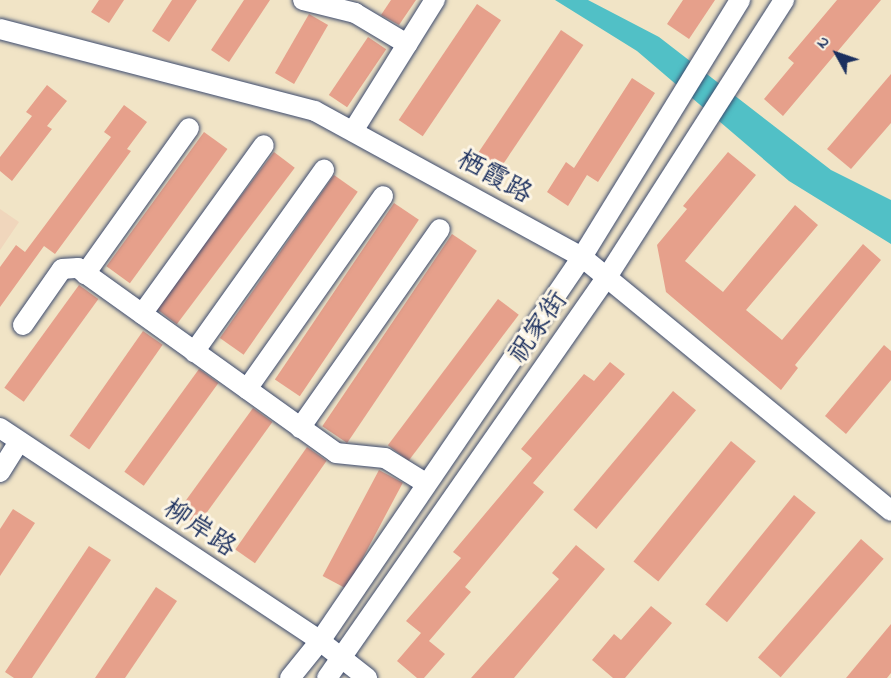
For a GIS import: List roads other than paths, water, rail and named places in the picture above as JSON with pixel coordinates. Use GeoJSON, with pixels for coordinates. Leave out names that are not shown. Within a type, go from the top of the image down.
{"type":"FeatureCollection","features":[{"type":"Feature","properties":{"kind":"street"},"geometry":{"type":"LineString","coordinates":[[303,0],[355,13],[407,44]]}},
{"type":"Feature","properties":{"kind":"street"},"geometry":{"type":"LineString","coordinates":[[352,132],[435,0]]}},
{"type":"Feature","properties":{"kind":"street","name":"祝家街"},"geometry":{"type":"LineString","coordinates":[[290,678],[320,641],[582,257],[740,0]]}},
{"type":"Feature","properties":{"kind":"street","name":"祝家街"},"geometry":{"type":"LineString","coordinates":[[327,678],[607,278],[784,0]]}},
{"type":"Feature","properties":{"kind":"street","name":"栖霞路"},"geometry":{"type":"LineString","coordinates":[[0,29],[315,111],[582,257],[891,511]]}},
{"type":"Feature","properties":{"kind":"street"},"geometry":{"type":"LineString","coordinates":[[86,274],[189,128]]}},
{"type":"Feature","properties":{"kind":"street"},"geometry":{"type":"LineString","coordinates":[[142,314],[264,145]]}},
{"type":"Feature","properties":{"kind":"street"},"geometry":{"type":"LineString","coordinates":[[194,352],[324,170]]}},
{"type":"Feature","properties":{"kind":"street"},"geometry":{"type":"LineString","coordinates":[[247,389],[383,196]]}},
{"type":"Feature","properties":{"kind":"street"},"geometry":{"type":"LineString","coordinates":[[300,428],[440,229]]}},
{"type":"Feature","properties":{"kind":"street"},"geometry":{"type":"LineString","coordinates":[[23,325],[63,269],[78,268],[336,453],[385,458],[427,484]]}},
{"type":"Feature","properties":{"kind":"street","name":"柳岸路"},"geometry":{"type":"LineString","coordinates":[[0,428],[320,641],[367,678]]}},
{"type":"Feature","properties":{"kind":"street"},"geometry":{"type":"LineString","coordinates":[[0,472],[20,442]]}},
{"type":"Feature","properties":{"kind":"water"},"geometry":{"type":"Polygon","coordinates":[[[555,0],[588,0],[659,37],[831,170],[891,200],[891,244],[789,181],[637,51],[555,0]]]}}]}
